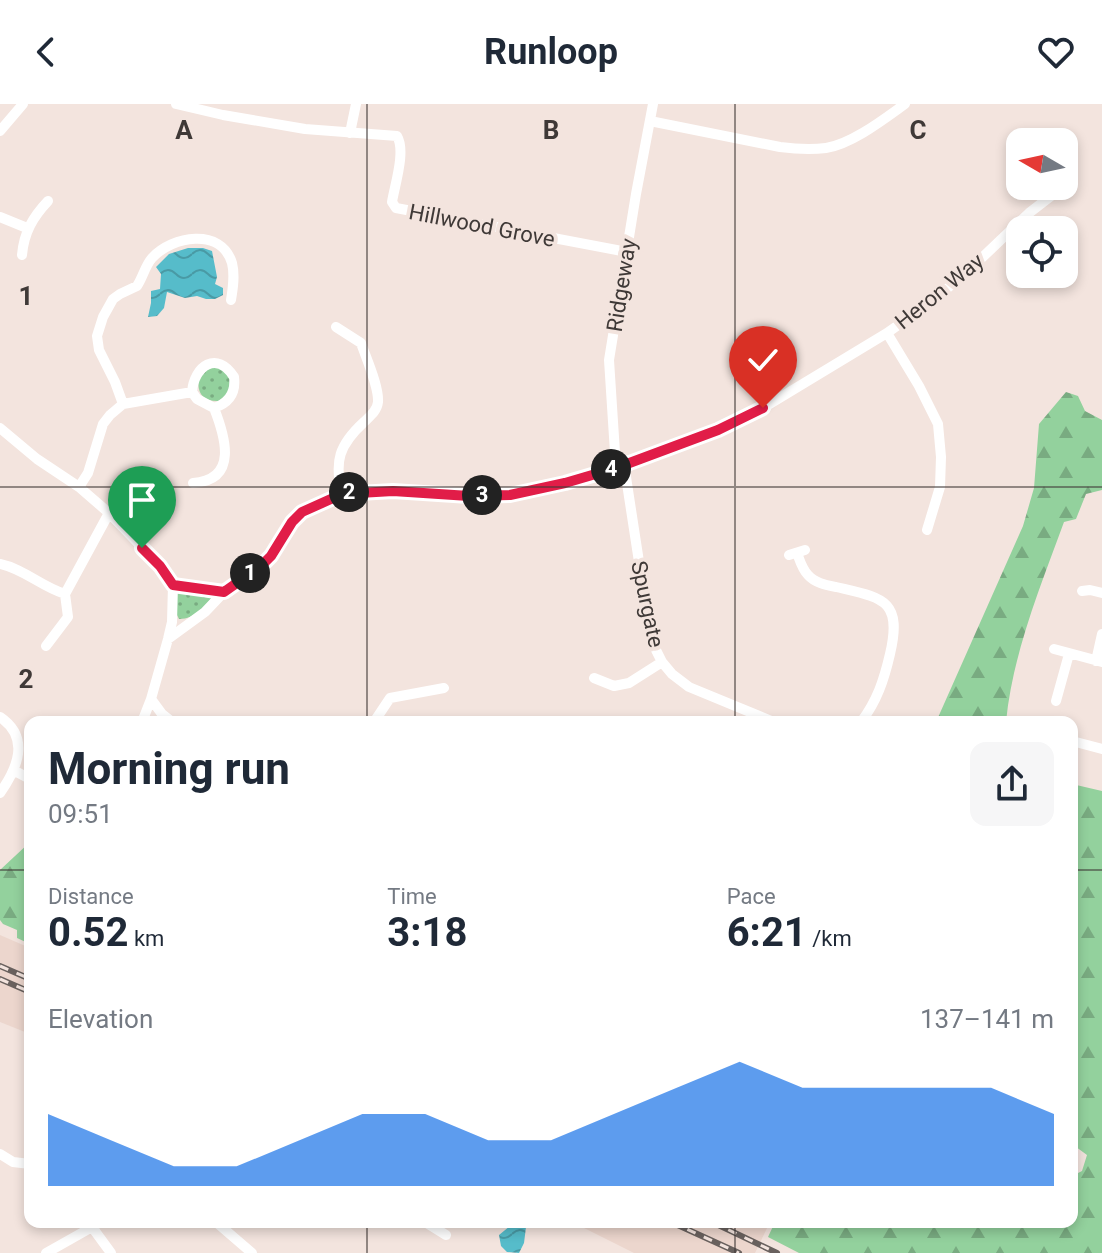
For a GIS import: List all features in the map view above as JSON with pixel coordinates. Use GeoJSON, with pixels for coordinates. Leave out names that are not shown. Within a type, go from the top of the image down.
{"type":"FeatureCollection","features":[{"type":"Feature","properties":{"kind":"street"},"geometry":{"type":"LineString","coordinates":[[0,131],[23,104]]}},
{"type":"Feature","properties":{"kind":"street","name":"Hillwood Grove"},"geometry":{"type":"LineString","coordinates":[[176,104],[246,119],[397,136],[401,152],[392,202],[396,208],[627,252]]}},
{"type":"Feature","properties":{"kind":"street"},"geometry":{"type":"LineString","coordinates":[[350,133],[356,104]]}},
{"type":"Feature","properties":{"kind":"street","name":"Ridgeway"},"geometry":{"type":"LineString","coordinates":[[620,466],[609,360],[653,104]]}},
{"type":"Feature","properties":{"kind":"street"},"geometry":{"type":"LineString","coordinates":[[650,121],[780,147],[824,149],[871,128],[905,104]]}},
{"type":"Feature","properties":{"kind":"street","name":"Heron Way"},"geometry":{"type":"LineString","coordinates":[[342,494],[393,491],[469,496],[510,495],[565,483],[620,466],[718,430],[763,408],[887,333],[967,272],[1046,200]]}},
{"type":"Feature","properties":{"kind":"street"},"geometry":{"type":"LineString","coordinates":[[22,255],[27,228],[48,201]]}},
{"type":"Feature","properties":{"kind":"street"},"geometry":{"type":"LineString","coordinates":[[0,217],[27,228]]}},
{"type":"Feature","properties":{"kind":"street"},"geometry":{"type":"LineString","coordinates":[[123,404],[99,350],[98,330],[113,299],[137,286],[147,266],[160,251],[192,239],[215,242],[229,255],[233,273],[231,300]]}},
{"type":"Feature","properties":{"kind":"street"},"geometry":{"type":"LineString","coordinates":[[168,639],[262,565],[302,512],[342,494],[338,468],[340,454],[353,432],[376,409],[378,398],[361,343],[336,327]]}},
{"type":"Feature","properties":{"kind":"street"},"geometry":{"type":"LineString","coordinates":[[887,333],[938,424],[940,487],[927,530]]}},
{"type":"Feature","properties":{"kind":"street"},"geometry":{"type":"LineString","coordinates":[[193,483],[215,477],[224,462],[224,433],[214,408],[197,399],[192,392],[195,376],[202,367],[212,363],[224,366],[234,377],[234,389],[227,401],[214,408]]}},
{"type":"Feature","properties":{"kind":"street"},"geometry":{"type":"LineString","coordinates":[[79,487],[88,473],[103,424],[123,404],[192,392]]}},
{"type":"Feature","properties":{"kind":"street"},"geometry":{"type":"LineString","coordinates":[[0,428],[109,513],[160,566],[173,585],[172,622],[144,716]]}},
{"type":"Feature","properties":{"kind":"street","name":"Spurgate"},"geometry":{"type":"LineString","coordinates":[[620,466],[649,625],[662,662],[689,687],[759,716]]}},
{"type":"Feature","properties":{"kind":"street"},"geometry":{"type":"LineString","coordinates":[[46,646],[68,617],[65,594],[109,513]]}},
{"type":"Feature","properties":{"kind":"street"},"geometry":{"type":"LineString","coordinates":[[797,553],[809,577],[820,583],[879,599],[891,610],[894,632],[886,672],[866,716]]}},
{"type":"Feature","properties":{"kind":"street"},"geometry":{"type":"LineString","coordinates":[[0,564],[65,594]]}},
{"type":"Feature","properties":{"kind":"street"},"geometry":{"type":"LineString","coordinates":[[173,585],[224,592]]}},
{"type":"Feature","properties":{"kind":"street"},"geometry":{"type":"LineString","coordinates":[[1082,591],[1102,593]]}},
{"type":"Feature","properties":{"kind":"street"},"geometry":{"type":"LineString","coordinates":[[1054,649],[1099,662],[1102,634]]}},
{"type":"Feature","properties":{"kind":"street"},"geometry":{"type":"LineString","coordinates":[[1056,701],[1069,654]]}},
{"type":"Feature","properties":{"kind":"street"},"geometry":{"type":"LineString","coordinates":[[594,678],[614,686],[629,683],[662,662]]}},
{"type":"Feature","properties":{"kind":"street"},"geometry":{"type":"LineString","coordinates":[[378,716],[390,698],[444,688]]}},
{"type":"Feature","properties":{"kind":"street"},"geometry":{"type":"LineString","coordinates":[[151,699],[164,716]]}},
{"type":"Feature","properties":{"kind":"street"},"geometry":{"type":"LineString","coordinates":[[156,716],[162,714]]}},
{"type":"Feature","properties":{"kind":"street"},"geometry":{"type":"LineString","coordinates":[[0,717],[14,732],[19,747],[15,771],[0,793]]}},
{"type":"Feature","properties":{"kind":"street"},"geometry":{"type":"LineString","coordinates":[[1078,743],[1102,749]]}},
{"type":"Feature","properties":{"kind":"street"},"geometry":{"type":"LineString","coordinates":[[15,771],[24,776]]}},
{"type":"Feature","properties":{"kind":"street"},"geometry":{"type":"LineString","coordinates":[[0,1154],[13,1162],[24,1163]]}},
{"type":"Feature","properties":{"kind":"street"},"geometry":{"type":"LineString","coordinates":[[46,1253],[92,1228]]}},
{"type":"Feature","properties":{"kind":"street"},"geometry":{"type":"LineString","coordinates":[[98,1228],[111,1253]]}},
{"type":"Feature","properties":{"kind":"street"},"geometry":{"type":"LineString","coordinates":[[223,1228],[252,1253]]}},
{"type":"Feature","properties":{"kind":"street"},"geometry":{"type":"LineString","coordinates":[[435,1228],[446,1235]]}},
{"type":"Feature","properties":{"kind":"shaded area"},"geometry":{"type":"Polygon","coordinates":[[[0,935],[24,945],[24,1032],[0,1022],[0,935]]]}},
{"type":"Feature","properties":{"kind":"shaded area"},"geometry":{"type":"Polygon","coordinates":[[[584,1228],[767,1228],[755,1253],[634,1253],[584,1228]]]}},
{"type":"Feature","properties":{"kind":"green space"},"geometry":{"type":"Polygon","coordinates":[[[212,366],[222,368],[232,381],[228,393],[219,401],[208,400],[199,391],[200,375],[212,366]]]}},
{"type":"Feature","properties":{"kind":"green space"},"geometry":{"type":"Polygon","coordinates":[[[1066,392],[1078,396],[1085,411],[1102,420],[1102,490],[1086,494],[1076,519],[1064,522],[1021,645],[1007,716],[939,716],[1023,526],[1034,488],[1039,424],[1066,392]]]}},
{"type":"Feature","properties":{"kind":"green space"},"geometry":{"type":"Polygon","coordinates":[[[177,588],[215,593],[195,614],[179,619],[176,613],[177,588]]]}},
{"type":"Feature","properties":{"kind":"green space"},"geometry":{"type":"Polygon","coordinates":[[[1078,785],[1102,791],[1102,1253],[799,1253],[768,1237],[772,1228],[1078,1228],[1078,1173],[1082,1171],[1087,1155],[1078,1148],[1078,785]]]}},
{"type":"Feature","properties":{"kind":"green space"},"geometry":{"type":"Polygon","coordinates":[[[24,848],[24,941],[17,938],[17,930],[0,920],[0,870],[24,848]]]}},
{"type":"Feature","properties":{"kind":"water"},"geometry":{"type":"Polygon","coordinates":[[[188,248],[212,251],[217,277],[215,284],[223,288],[223,295],[215,299],[185,298],[167,292],[164,308],[157,316],[148,317],[151,291],[160,289],[161,274],[156,267],[169,254],[188,248]]]}},
{"type":"Feature","properties":{"kind":"water"},"geometry":{"type":"Polygon","coordinates":[[[508,1228],[526,1228],[519,1253],[507,1252],[501,1246],[499,1235],[508,1228]]]}},
{"type":"Feature","properties":{"kind":"railway"},"geometry":{"type":"LineString","coordinates":[[0,966],[24,976]]}},
{"type":"Feature","properties":{"kind":"railway"},"geometry":{"type":"LineString","coordinates":[[0,979],[24,989]]}},
{"type":"Feature","properties":{"kind":"railway"},"geometry":{"type":"LineString","coordinates":[[684,1228],[739,1253]]}},
{"type":"Feature","properties":{"kind":"railway"},"geometry":{"type":"LineString","coordinates":[[725,1228],[777,1253]]}},
{"type":"Feature","properties":{"kind":"route"},"geometry":{"type":"LineString","coordinates":[[142,548],[173,585],[224,592],[271,556],[292,522],[302,512],[342,494],[393,491],[469,496],[510,495],[616,468],[718,430],[763,408]]}}]}
